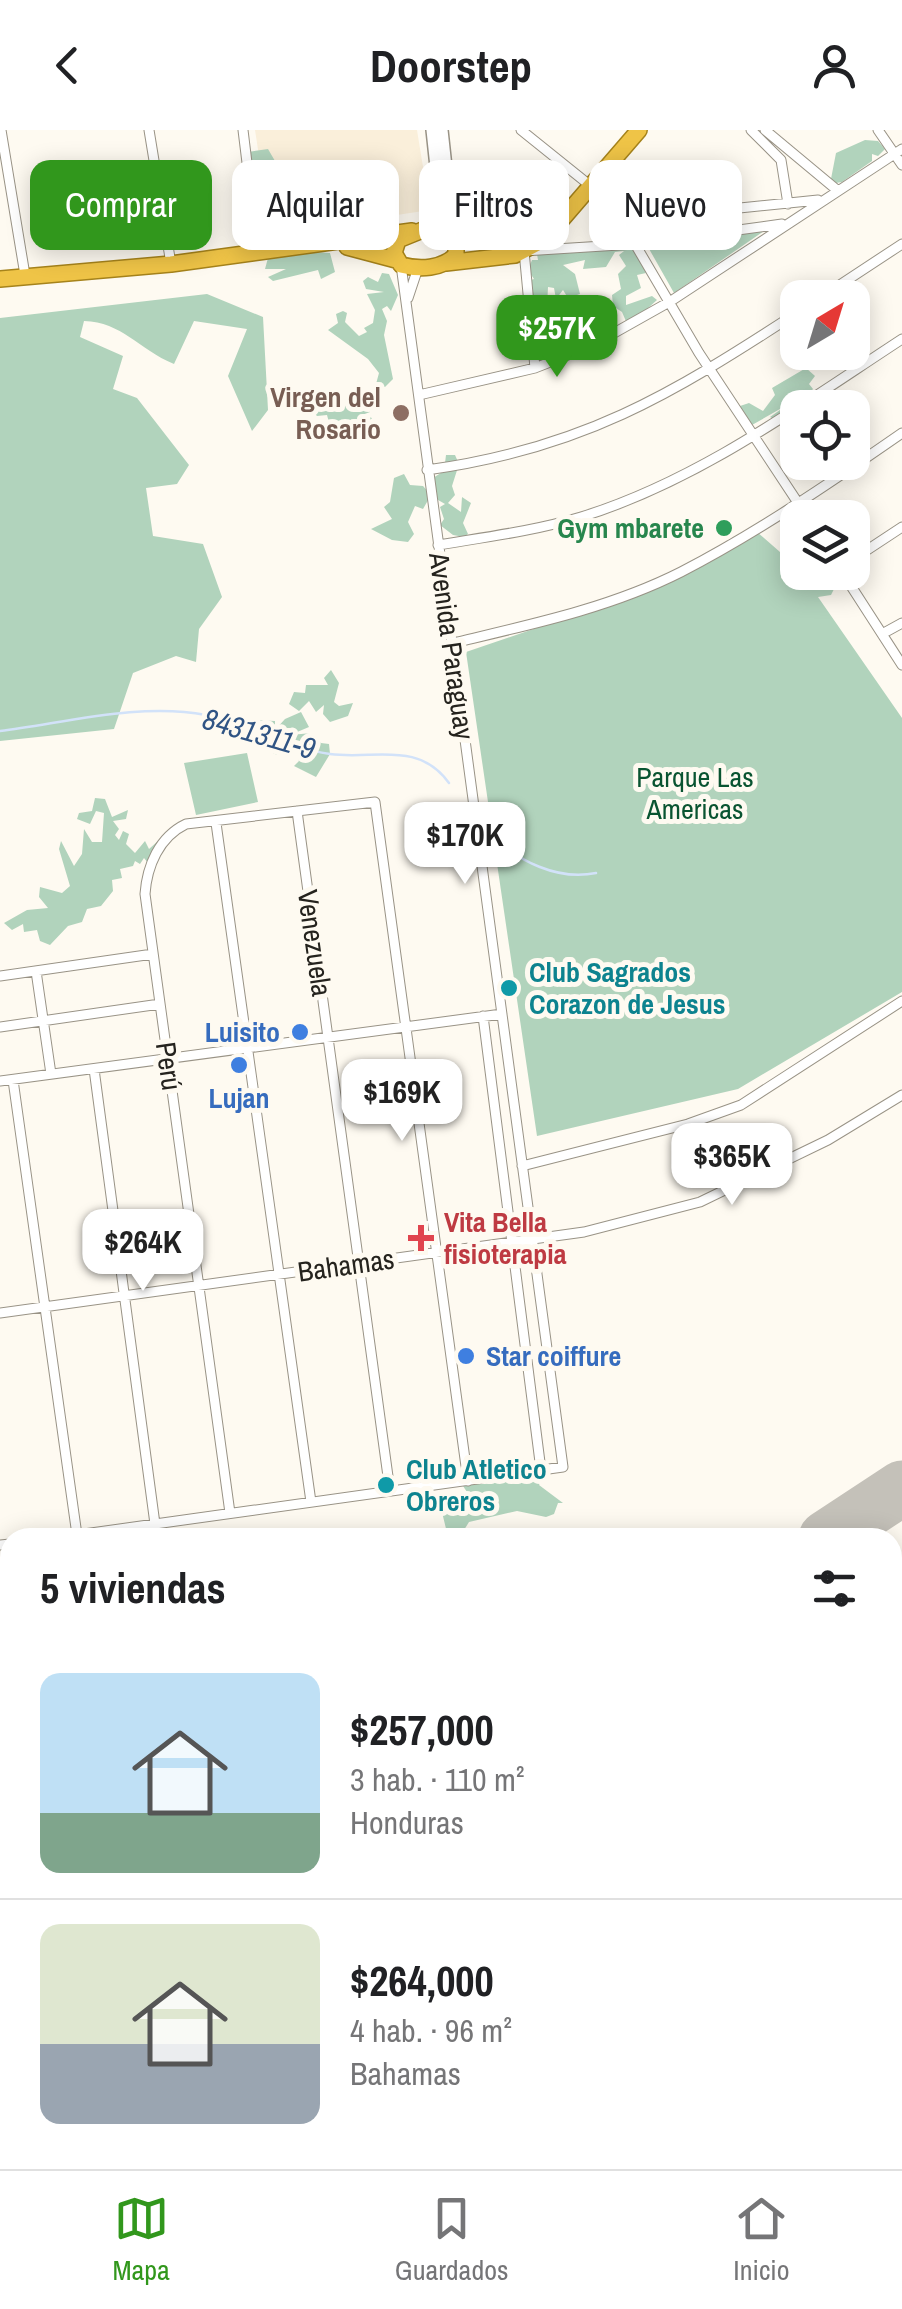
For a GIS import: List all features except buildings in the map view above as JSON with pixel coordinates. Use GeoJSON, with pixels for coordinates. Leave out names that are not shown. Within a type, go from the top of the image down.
{"type":"FeatureCollection","features":[{"type":"Feature","properties":{"kind":"highway"},"geometry":{"type":"LineString","coordinates":[[612,160],[638,130]]}},
{"type":"Feature","properties":{"kind":"highway"},"geometry":{"type":"LineString","coordinates":[[351,250],[418,268],[507,256],[545,239],[589,187]]}},
{"type":"Feature","properties":{"kind":"highway"},"geometry":{"type":"LineString","coordinates":[[399,232],[419,229]]}},
{"type":"Feature","properties":{"kind":"highway"},"geometry":{"type":"LineString","coordinates":[[398,263],[398,240],[412,230]]}},
{"type":"Feature","properties":{"kind":"highway"},"geometry":{"type":"LineString","coordinates":[[0,279],[286,250]]}},
{"type":"Feature","properties":{"kind":"highway"},"geometry":{"type":"LineString","coordinates":[[446,263],[456,255],[456,250]]}},
{"type":"Feature","properties":{"kind":"highway"},"geometry":{"type":"LineString","coordinates":[[477,250],[507,256]]}},
{"type":"Feature","properties":{"kind":"street"},"geometry":{"type":"LineString","coordinates":[[1,130],[25,276]]}},
{"type":"Feature","properties":{"kind":"street"},"geometry":{"type":"LineString","coordinates":[[150,130],[171,264]]}},
{"type":"Feature","properties":{"kind":"street"},"geometry":{"type":"LineString","coordinates":[[242,130],[258,253]]}},
{"type":"Feature","properties":{"kind":"street"},"geometry":{"type":"LineString","coordinates":[[432,130],[435,160]]}},
{"type":"Feature","properties":{"kind":"street"},"geometry":{"type":"LineString","coordinates":[[442,130],[446,160]]}},
{"type":"Feature","properties":{"kind":"street"},"geometry":{"type":"LineString","coordinates":[[522,130],[589,187]]}},
{"type":"Feature","properties":{"kind":"street"},"geometry":{"type":"LineString","coordinates":[[751,130],[781,160],[784,204],[765,226]]}},
{"type":"Feature","properties":{"kind":"street"},"geometry":{"type":"LineString","coordinates":[[765,130],[837,190]]}},
{"type":"Feature","properties":{"kind":"street"},"geometry":{"type":"LineString","coordinates":[[878,130],[898,151],[902,165]]}},
{"type":"Feature","properties":{"kind":"street"},"geometry":{"type":"LineString","coordinates":[[419,396],[535,368],[591,346],[671,300],[898,151]]}},
{"type":"Feature","properties":{"kind":"street"},"geometry":{"type":"LineString","coordinates":[[742,208],[821,200]]}},
{"type":"Feature","properties":{"kind":"street"},"geometry":{"type":"LineString","coordinates":[[742,229],[785,224]]}},
{"type":"Feature","properties":{"kind":"street"},"geometry":{"type":"LineString","coordinates":[[847,280],[902,244]]}},
{"type":"Feature","properties":{"kind":"street"},"geometry":{"type":"LineString","coordinates":[[535,368],[524,251],[589,247]]}},
{"type":"Feature","properties":{"kind":"street"},"geometry":{"type":"LineString","coordinates":[[639,250],[797,500]]}},
{"type":"Feature","properties":{"kind":"street","name":"Avenida Paraguay"},"geometry":{"type":"LineString","coordinates":[[398,263],[407,300],[564,1468],[541,1470]]}},
{"type":"Feature","properties":{"kind":"street"},"geometry":{"type":"LineString","coordinates":[[407,300],[418,268]]}},
{"type":"Feature","properties":{"kind":"street"},"geometry":{"type":"LineString","coordinates":[[427,470],[521,453],[598,428],[652,404],[780,324]]}},
{"type":"Feature","properties":{"kind":"street"},"geometry":{"type":"LineString","coordinates":[[438,546],[584,516],[640,495],[755,435],[902,339]]}},
{"type":"Feature","properties":{"kind":"street"},"geometry":{"type":"LineString","coordinates":[[806,500],[902,433]]}},
{"type":"Feature","properties":{"kind":"street"},"geometry":{"type":"LineString","coordinates":[[453,643],[574,613],[666,578],[780,516]]}},
{"type":"Feature","properties":{"kind":"street"},"geometry":{"type":"LineString","coordinates":[[870,548],[902,527]]}},
{"type":"Feature","properties":{"kind":"street"},"geometry":{"type":"LineString","coordinates":[[854,590],[902,665]]}},
{"type":"Feature","properties":{"kind":"street"},"geometry":{"type":"LineString","coordinates":[[882,634],[902,623]]}},
{"type":"Feature","properties":{"kind":"street","name":"Perú"},"geometry":{"type":"LineString","coordinates":[[230,1513],[145,894],[150,866],[173,830],[186,824],[375,802],[406,1026]]}},
{"type":"Feature","properties":{"kind":"street","name":"Venezuela"},"geometry":{"type":"LineString","coordinates":[[297,811],[390,1492]]}},
{"type":"Feature","properties":{"kind":"street"},"geometry":{"type":"LineString","coordinates":[[216,823],[311,1502]]}},
{"type":"Feature","properties":{"kind":"street"},"geometry":{"type":"LineString","coordinates":[[0,976],[154,954]]}},
{"type":"Feature","properties":{"kind":"street"},"geometry":{"type":"LineString","coordinates":[[36,971],[51,1074]]}},
{"type":"Feature","properties":{"kind":"street"},"geometry":{"type":"LineString","coordinates":[[522,1166],[688,1124],[741,1105],[902,1001]]}},
{"type":"Feature","properties":{"kind":"street"},"geometry":{"type":"LineString","coordinates":[[0,1027],[160,1004]]}},
{"type":"Feature","properties":{"kind":"street"},"geometry":{"type":"LineString","coordinates":[[0,1081],[502,1014]]}},
{"type":"Feature","properties":{"kind":"street"},"geometry":{"type":"LineString","coordinates":[[123,1528],[541,1470],[483,1016]]}},
{"type":"Feature","properties":{"kind":"street"},"geometry":{"type":"LineString","coordinates":[[406,1026],[468,1480]]}},
{"type":"Feature","properties":{"kind":"street"},"geometry":{"type":"LineString","coordinates":[[94,1068],[155,1524]]}},
{"type":"Feature","properties":{"kind":"street"},"geometry":{"type":"LineString","coordinates":[[12,1080],[75,1528]]}},
{"type":"Feature","properties":{"kind":"street","name":"Bahamas"},"geometry":{"type":"LineString","coordinates":[[0,1313],[584,1232],[700,1202],[828,1140],[902,1094]]}},
{"type":"Feature","properties":{"kind":"shaded area"},"geometry":{"type":"Polygon","coordinates":[[[255,130],[417,130],[422,160],[419,212],[399,215],[399,160],[260,160],[255,130]]]}},
{"type":"Feature","properties":{"kind":"green space"},"geometry":{"type":"Polygon","coordinates":[[[865,140],[878,141],[885,149],[878,156],[872,154],[872,161],[842,182],[830,184],[836,153],[865,140]]]}},
{"type":"Feature","properties":{"kind":"green space"},"geometry":{"type":"Polygon","coordinates":[[[268,149],[274,160],[249,160],[248,152],[268,149]]]}},
{"type":"Feature","properties":{"kind":"green space"},"geometry":{"type":"Polygon","coordinates":[[[767,229],[742,246],[742,233],[767,229]]]}},
{"type":"Feature","properties":{"kind":"green space"},"geometry":{"type":"Polygon","coordinates":[[[635,250],[646,273],[637,275],[641,288],[626,296],[626,305],[652,296],[657,300],[628,326],[622,312],[613,306],[612,295],[621,289],[618,274],[626,266],[619,255],[624,251],[615,252],[606,267],[583,269],[585,260],[563,265],[575,274],[580,294],[568,298],[563,290],[556,299],[554,288],[548,287],[547,307],[536,312],[527,281],[534,279],[528,270],[532,260],[538,260],[537,254],[635,250]]]}},
{"type":"Feature","properties":{"kind":"green space"},"geometry":{"type":"Polygon","coordinates":[[[650,250],[736,250],[674,293],[650,250]]]}},
{"type":"Feature","properties":{"kind":"green space"},"geometry":{"type":"Polygon","coordinates":[[[330,253],[335,272],[321,279],[318,270],[273,281],[268,277],[286,269],[265,269],[268,258],[330,253]]]}},
{"type":"Feature","properties":{"kind":"green space"},"geometry":{"type":"Polygon","coordinates":[[[382,273],[389,274],[398,295],[391,311],[387,306],[382,309],[387,321],[384,335],[393,379],[385,387],[376,384],[379,373],[368,359],[328,330],[338,323],[336,314],[343,311],[347,313],[345,322],[359,336],[367,332],[364,328],[373,323],[375,310],[367,294],[384,292],[366,289],[363,281],[368,277],[378,282],[382,273]]]}},
{"type":"Feature","properties":{"kind":"green space"},"geometry":{"type":"Polygon","coordinates":[[[207,294],[263,317],[268,410],[252,431],[228,376],[247,329],[194,321],[174,364],[109,326],[84,321],[80,337],[123,356],[113,389],[137,398],[189,465],[177,484],[146,488],[153,536],[203,544],[222,597],[199,629],[196,662],[176,656],[133,673],[114,729],[0,741],[0,318],[207,294]]]}},
{"type":"Feature","properties":{"kind":"green space"},"geometry":{"type":"Polygon","coordinates":[[[803,370],[815,376],[809,384],[812,390],[780,390],[780,409],[752,425],[740,406],[749,403],[763,411],[775,395],[772,388],[803,370]]]}},
{"type":"Feature","properties":{"kind":"green space"},"geometry":{"type":"Polygon","coordinates":[[[317,394],[338,399],[338,405],[344,398],[365,405],[370,412],[362,415],[372,418],[354,441],[346,438],[346,433],[331,430],[327,415],[317,416],[306,404],[317,394]]]}},
{"type":"Feature","properties":{"kind":"green space"},"geometry":{"type":"Polygon","coordinates":[[[446,455],[455,455],[459,464],[452,486],[455,495],[448,503],[461,512],[462,497],[471,503],[463,523],[468,534],[464,537],[453,535],[440,525],[444,519],[440,507],[445,504],[433,497],[433,478],[444,471],[446,455]]]}},
{"type":"Feature","properties":{"kind":"green space"},"geometry":{"type":"Polygon","coordinates":[[[404,474],[410,485],[423,486],[431,495],[423,509],[415,506],[408,522],[414,534],[408,542],[392,540],[371,529],[392,519],[384,507],[390,502],[394,478],[404,474]]]}},
{"type":"Feature","properties":{"kind":"green space","name":"Parque Las Americas"},"geometry":{"type":"Polygon","coordinates":[[[757,532],[780,552],[780,590],[834,590],[831,595],[818,597],[902,718],[902,992],[738,1089],[537,1136],[466,652],[662,585],[757,532]]]}},
{"type":"Feature","properties":{"kind":"green space"},"geometry":{"type":"Polygon","coordinates":[[[331,670],[339,683],[334,702],[339,706],[353,703],[348,716],[330,722],[323,714],[324,705],[316,712],[309,701],[299,711],[289,704],[294,692],[305,693],[306,685],[328,685],[324,678],[331,670]]]}},
{"type":"Feature","properties":{"kind":"green space"},"geometry":{"type":"Polygon","coordinates":[[[301,712],[309,727],[290,735],[312,733],[321,743],[329,744],[330,754],[316,777],[294,766],[299,761],[294,748],[278,750],[277,755],[265,749],[253,720],[275,721],[275,730],[285,719],[301,712]]]}},
{"type":"Feature","properties":{"kind":"green space"},"geometry":{"type":"Polygon","coordinates":[[[247,753],[258,802],[196,815],[184,763],[247,753]]]}},
{"type":"Feature","properties":{"kind":"green space"},"geometry":{"type":"Polygon","coordinates":[[[95,798],[105,799],[112,817],[128,810],[126,819],[113,821],[119,829],[115,835],[119,840],[123,831],[129,834],[126,844],[135,853],[145,841],[149,849],[158,841],[148,863],[144,858],[140,864],[135,861],[133,866],[120,869],[122,878],[112,880],[113,891],[101,906],[87,909],[82,922],[68,926],[50,945],[40,941],[37,930],[24,932],[23,924],[12,930],[4,923],[27,910],[48,908],[39,897],[40,887],[62,893],[70,886],[59,849],[61,841],[74,866],[82,854],[84,829],[92,842],[102,842],[104,813],[96,811],[90,824],[77,819],[79,813],[92,811],[95,798]]]}},
{"type":"Feature","properties":{"kind":"green space"},"geometry":{"type":"Polygon","coordinates":[[[545,1474],[539,1485],[563,1503],[558,1503],[554,1514],[546,1517],[517,1511],[469,1522],[465,1528],[446,1528],[441,1508],[468,1507],[473,1501],[463,1486],[545,1474]]]}},
{"type":"Feature","properties":{"kind":"waterway","name":"8431311-9"},"geometry":{"type":"LineString","coordinates":[[0,731],[129,712],[181,712],[222,719],[314,751],[409,757],[424,761],[449,783]]}},
{"type":"Feature","properties":{"kind":"waterway","name":"8431311-9"},"geometry":{"type":"LineString","coordinates":[[490,835],[539,867],[567,874],[596,873]]}},
{"type":"Feature","properties":{"kind":"runway"},"geometry":{"type":"LineString","coordinates":[[841,1528],[902,1488]]}},
{"type":"Feature","properties":{"kind":"place","name":"Virgen del Rosario"},"geometry":{"type":"Point","coordinates":[401,413]}},
{"type":"Feature","properties":{"kind":"place","name":"Gym mbarete"},"geometry":{"type":"Point","coordinates":[724,528]}},
{"type":"Feature","properties":{"kind":"place","name":"Club Sagrados Corazon de Jesus"},"geometry":{"type":"Point","coordinates":[509,988]}},
{"type":"Feature","properties":{"kind":"place","name":"Luisito"},"geometry":{"type":"Point","coordinates":[300,1032]}},
{"type":"Feature","properties":{"kind":"place","name":"Lujan"},"geometry":{"type":"Point","coordinates":[239,1065]}},
{"type":"Feature","properties":{"kind":"place","name":"Vita Bella fisioterapia"},"geometry":{"type":"Point","coordinates":[421,1238]}},
{"type":"Feature","properties":{"kind":"place","name":"Star coiffure"},"geometry":{"type":"Point","coordinates":[466,1356]}},
{"type":"Feature","properties":{"kind":"place","name":"Club Atletico Obreros"},"geometry":{"type":"Point","coordinates":[386,1485]}}]}
